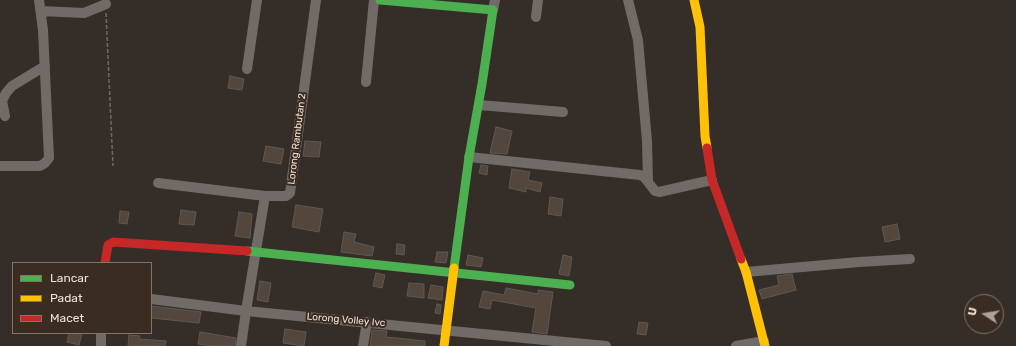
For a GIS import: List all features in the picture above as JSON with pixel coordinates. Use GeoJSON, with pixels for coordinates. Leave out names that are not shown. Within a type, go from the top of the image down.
{"type":"FeatureCollection","features":[{"type":"Feature","properties":{"kind":"street"},"geometry":{"type":"LineString","coordinates":[[0,166],[40,166],[49,158],[45,66],[39,0]]}},
{"type":"Feature","properties":{"kind":"street"},"geometry":{"type":"LineString","coordinates":[[247,69],[257,0]]}},
{"type":"Feature","properties":{"kind":"street","name":"Lorong Rambutan 2"},"geometry":{"type":"LineString","coordinates":[[158,183],[265,196],[286,196],[290,192],[316,0]]}},
{"type":"Feature","properties":{"kind":"street"},"geometry":{"type":"LineString","coordinates":[[366,82],[374,0]]}},
{"type":"Feature","properties":{"kind":"street"},"geometry":{"type":"LineString","coordinates":[[380,0],[431,2],[493,10]]}},
{"type":"Feature","properties":{"kind":"street"},"geometry":{"type":"LineString","coordinates":[[444,346],[469,157],[495,0]]}},
{"type":"Feature","properties":{"kind":"street"},"geometry":{"type":"LineString","coordinates":[[536,17],[538,0]]}},
{"type":"Feature","properties":{"kind":"street"},"geometry":{"type":"LineString","coordinates":[[628,0],[638,40],[647,141],[648,181]]}},
{"type":"Feature","properties":{"kind":"street"},"geometry":{"type":"LineString","coordinates":[[694,0],[700,27],[705,136],[712,180],[746,272],[764,344],[736,346]]}},
{"type":"Feature","properties":{"kind":"street"},"geometry":{"type":"LineString","coordinates":[[41,11],[84,13],[106,4]]}},
{"type":"Feature","properties":{"kind":"street"},"geometry":{"type":"LineString","coordinates":[[4,116],[2,101],[6,93],[12,86],[45,66]]}},
{"type":"Feature","properties":{"kind":"street"},"geometry":{"type":"LineString","coordinates":[[478,105],[563,112]]}},
{"type":"Feature","properties":{"kind":"street"},"geometry":{"type":"LineString","coordinates":[[469,157],[632,174],[642,176],[648,181],[655,191],[661,192],[712,180]]}},
{"type":"Feature","properties":{"kind":"street"},"geometry":{"type":"LineString","coordinates":[[241,346],[265,196]]}},
{"type":"Feature","properties":{"kind":"street"},"geometry":{"type":"LineString","coordinates":[[105,262],[108,245],[113,242],[118,242],[256,252],[570,285]]}},
{"type":"Feature","properties":{"kind":"street"},"geometry":{"type":"LineString","coordinates":[[746,272],[910,259]]}},
{"type":"Feature","properties":{"kind":"street","name":"Lorong Volley Ivc"},"geometry":{"type":"LineString","coordinates":[[152,299],[246,311],[606,346]]}},
{"type":"Feature","properties":{"kind":"street"},"geometry":{"type":"LineString","coordinates":[[363,346],[367,322]]}},
{"type":"Feature","properties":{"kind":"street"},"geometry":{"type":"LineString","coordinates":[[101,334],[101,346]]}},
{"type":"Feature","properties":{"kind":"path"},"geometry":{"type":"LineString","coordinates":[[106,4],[113,166]]}},
{"type":"Feature","properties":{"kind":"building"},"geometry":{"type":"Polygon","coordinates":[[[230,76],[244,79],[242,90],[228,88],[230,76]]]}},
{"type":"Feature","properties":{"kind":"building"},"geometry":{"type":"Polygon","coordinates":[[[496,127],[512,131],[507,154],[490,153],[496,127]]]}},
{"type":"Feature","properties":{"kind":"building"},"geometry":{"type":"Polygon","coordinates":[[[305,141],[321,142],[319,157],[303,156],[305,141]]]}},
{"type":"Feature","properties":{"kind":"building"},"geometry":{"type":"Polygon","coordinates":[[[266,146],[284,149],[281,164],[263,161],[266,146]]]}},
{"type":"Feature","properties":{"kind":"building"},"geometry":{"type":"Polygon","coordinates":[[[481,165],[488,166],[487,175],[479,173],[481,165]]]}},
{"type":"Feature","properties":{"kind":"building"},"geometry":{"type":"Polygon","coordinates":[[[512,169],[530,172],[528,180],[542,183],[540,192],[526,188],[526,192],[509,188],[512,169]]]}},
{"type":"Feature","properties":{"kind":"building"},"geometry":{"type":"Polygon","coordinates":[[[550,197],[563,199],[561,216],[548,214],[550,197]]]}},
{"type":"Feature","properties":{"kind":"building"},"geometry":{"type":"Polygon","coordinates":[[[296,205],[323,209],[319,232],[292,227],[296,205]]]}},
{"type":"Feature","properties":{"kind":"building"},"geometry":{"type":"Polygon","coordinates":[[[181,210],[196,212],[194,225],[179,224],[181,210]]]}},
{"type":"Feature","properties":{"kind":"building"},"geometry":{"type":"Polygon","coordinates":[[[120,211],[129,212],[127,224],[119,223],[120,211]]]}},
{"type":"Feature","properties":{"kind":"building"},"geometry":{"type":"Polygon","coordinates":[[[239,212],[252,214],[250,238],[235,236],[239,212]]]}},
{"type":"Feature","properties":{"kind":"building"},"geometry":{"type":"Polygon","coordinates":[[[897,224],[900,239],[885,242],[882,227],[897,224]]]}},
{"type":"Feature","properties":{"kind":"building"},"geometry":{"type":"Polygon","coordinates":[[[344,232],[356,234],[354,242],[374,247],[372,256],[341,252],[344,232]]]}},
{"type":"Feature","properties":{"kind":"building"},"geometry":{"type":"Polygon","coordinates":[[[397,244],[405,245],[404,255],[396,254],[397,244]]]}},
{"type":"Feature","properties":{"kind":"building"},"geometry":{"type":"Polygon","coordinates":[[[437,252],[448,252],[446,263],[435,262],[437,252]]]}},
{"type":"Feature","properties":{"kind":"building"},"geometry":{"type":"Polygon","coordinates":[[[468,255],[483,258],[481,267],[466,265],[468,255]]]}},
{"type":"Feature","properties":{"kind":"building"},"geometry":{"type":"Polygon","coordinates":[[[563,255],[572,257],[569,276],[559,274],[563,255]]]}},
{"type":"Feature","properties":{"kind":"building"},"geometry":{"type":"Polygon","coordinates":[[[376,273],[385,275],[382,288],[373,286],[376,273]]]}},
{"type":"Feature","properties":{"kind":"building"},"geometry":{"type":"Polygon","coordinates":[[[792,274],[796,290],[762,299],[759,290],[779,285],[777,276],[792,274]]]}},
{"type":"Feature","properties":{"kind":"building"},"geometry":{"type":"Polygon","coordinates":[[[260,281],[271,283],[268,302],[257,300],[260,281]]]}},
{"type":"Feature","properties":{"kind":"building"},"geometry":{"type":"Polygon","coordinates":[[[409,283],[424,284],[424,298],[407,296],[409,283]]]}},
{"type":"Feature","properties":{"kind":"building"},"geometry":{"type":"Polygon","coordinates":[[[431,285],[443,287],[442,300],[428,298],[431,285]]]}},
{"type":"Feature","properties":{"kind":"building"},"geometry":{"type":"Polygon","coordinates":[[[506,288],[538,294],[538,290],[553,292],[547,334],[532,332],[536,308],[492,300],[490,309],[479,307],[483,291],[504,295],[506,288]]]}},
{"type":"Feature","properties":{"kind":"building"},"geometry":{"type":"Polygon","coordinates":[[[437,304],[441,305],[440,314],[435,313],[437,304]]]}},
{"type":"Feature","properties":{"kind":"building"},"geometry":{"type":"Polygon","coordinates":[[[152,306],[201,312],[199,323],[152,318],[152,306]]]}},
{"type":"Feature","properties":{"kind":"building"},"geometry":{"type":"Polygon","coordinates":[[[639,322],[648,323],[646,335],[637,334],[639,322]]]}},
{"type":"Feature","properties":{"kind":"building"},"geometry":{"type":"Polygon","coordinates":[[[285,329],[306,332],[304,346],[283,343],[285,329]]]}},
{"type":"Feature","properties":{"kind":"building"},"geometry":{"type":"Polygon","coordinates":[[[372,330],[387,331],[386,337],[425,341],[425,346],[370,346],[372,330]]]}},
{"type":"Feature","properties":{"kind":"building"},"geometry":{"type":"Polygon","coordinates":[[[200,332],[236,338],[235,346],[212,346],[198,344],[200,332]]]}},
{"type":"Feature","properties":{"kind":"building"},"geometry":{"type":"Polygon","coordinates":[[[69,334],[82,334],[79,345],[67,342],[69,334]]]}},
{"type":"Feature","properties":{"kind":"building"},"geometry":{"type":"Polygon","coordinates":[[[129,335],[140,336],[139,339],[166,341],[165,346],[128,346],[129,335]]]}},
{"type":"Feature","properties":{"kind":"traffic: fast"},"geometry":{"type":"LineString","coordinates":[[380,0],[493,10],[469,157],[454,268]]}},
{"type":"Feature","properties":{"kind":"traffic: fast"},"geometry":{"type":"LineString","coordinates":[[247,251],[570,285]]}},
{"type":"Feature","properties":{"kind":"traffic: slow"},"geometry":{"type":"LineString","coordinates":[[694,0],[700,27],[705,136],[707,148]]}},
{"type":"Feature","properties":{"kind":"traffic: slow"},"geometry":{"type":"LineString","coordinates":[[741,259],[746,272],[765,346]]}},
{"type":"Feature","properties":{"kind":"traffic: slow"},"geometry":{"type":"LineString","coordinates":[[444,346],[454,268]]}},
{"type":"Feature","properties":{"kind":"traffic: jam"},"geometry":{"type":"LineString","coordinates":[[707,148],[712,180],[741,259]]}},
{"type":"Feature","properties":{"kind":"traffic: jam"},"geometry":{"type":"LineString","coordinates":[[105,262],[108,245],[113,242],[247,251]]}}]}
